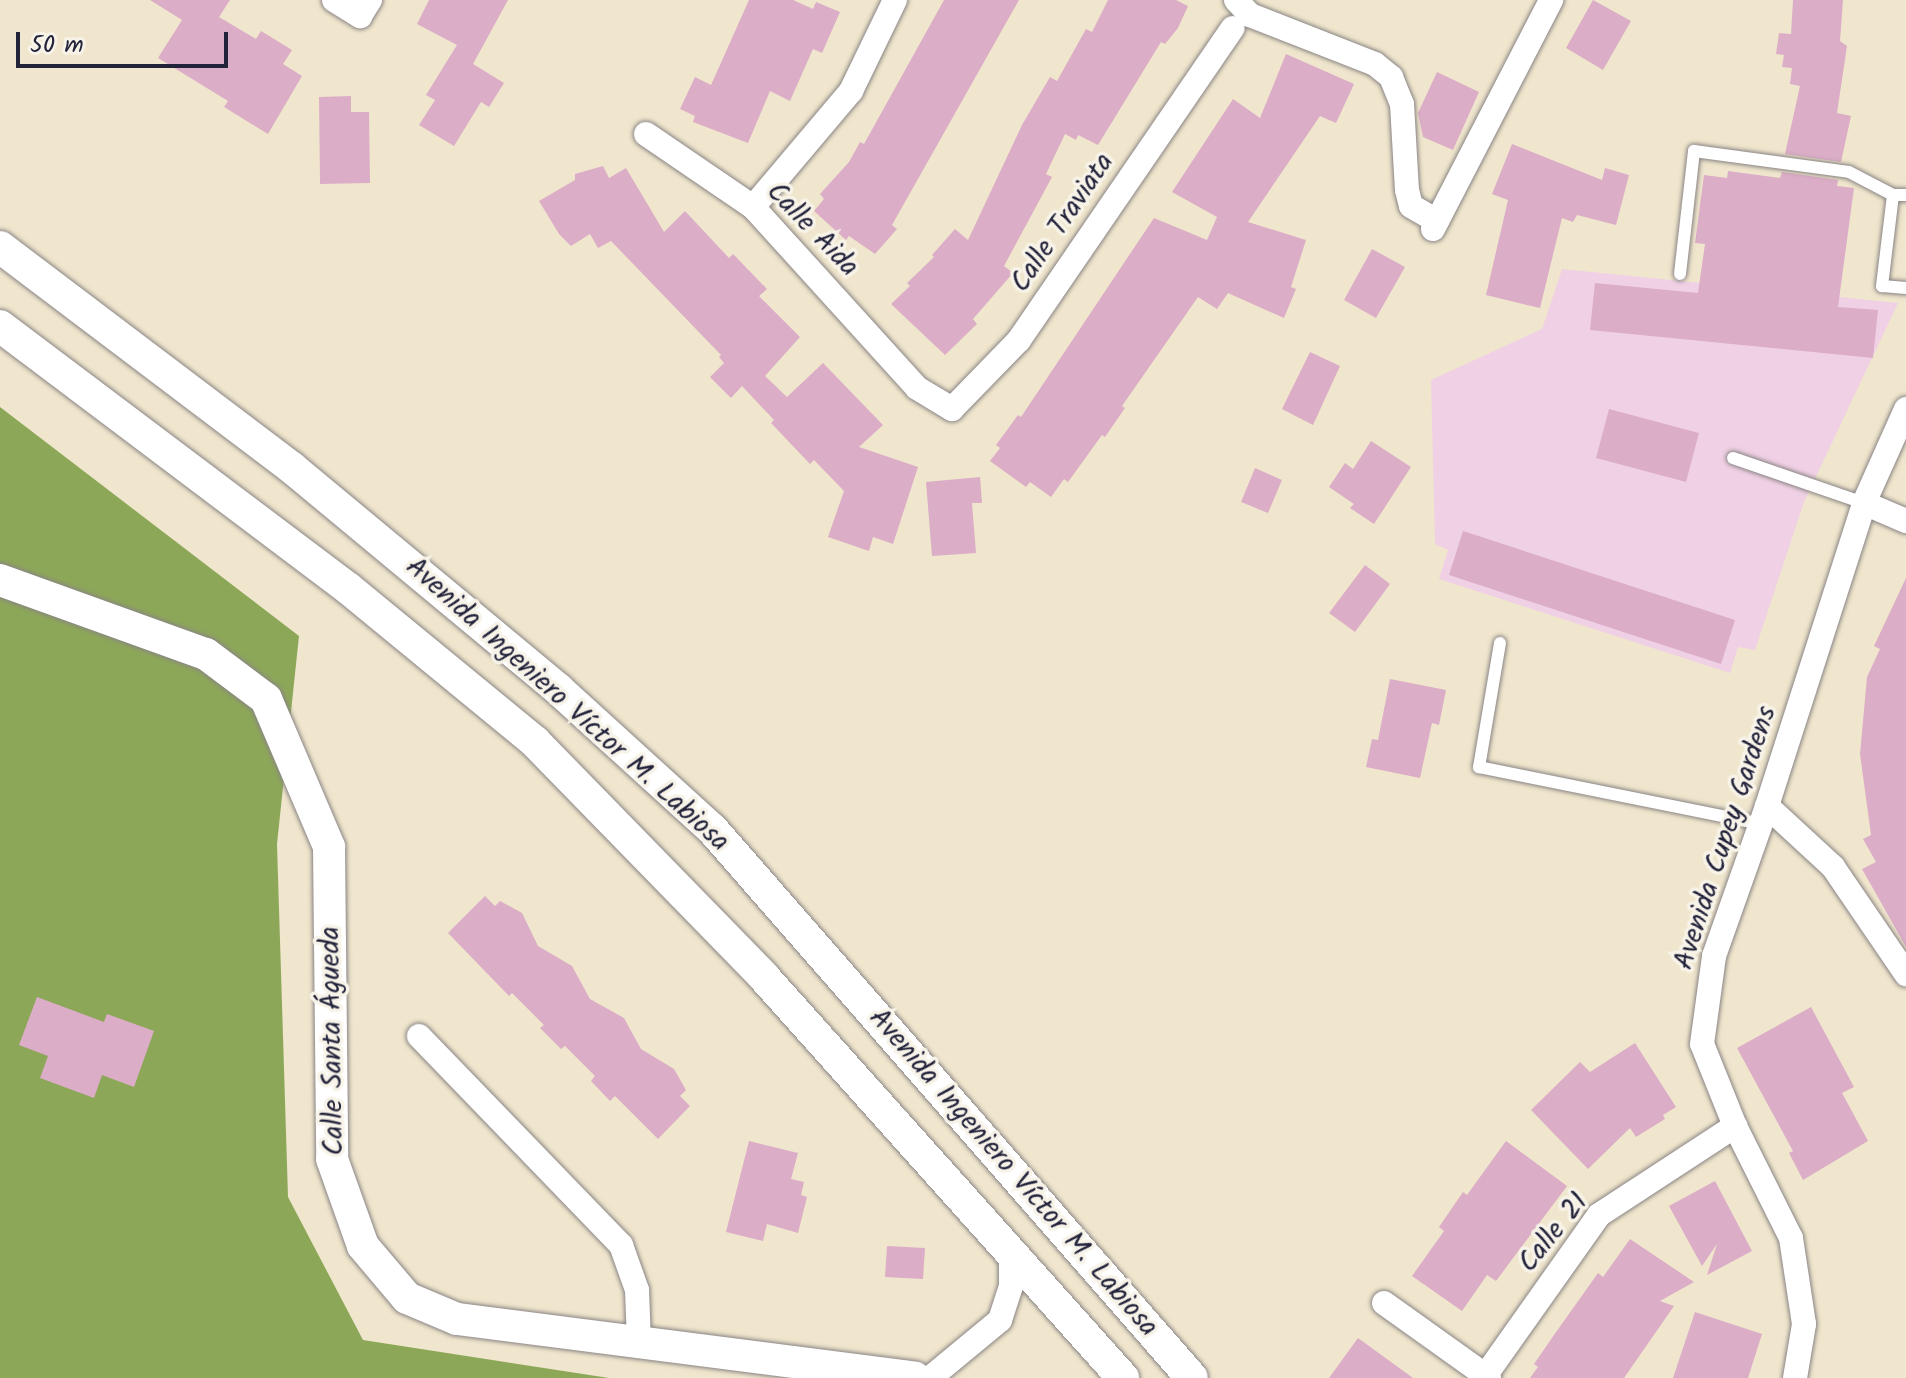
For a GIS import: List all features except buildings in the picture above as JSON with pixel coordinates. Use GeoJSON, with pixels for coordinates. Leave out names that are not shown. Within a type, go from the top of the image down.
{"type":"FeatureCollection","features":[{"type":"Feature","properties":{"kind":"main road","name":"Avenida Ingeniero Víctor M. Labiosa"},"geometry":{"type":"LineString","coordinates":[[0,247],[304,477],[558,689],[712,829],[1192,1378]]}},
{"type":"Feature","properties":{"kind":"main road","name":"Avenida Ingeniero Víctor M. Labiosa"},"geometry":{"type":"LineString","coordinates":[[0,326],[349,589],[535,742],[763,976],[1123,1378]]}},
{"type":"Feature","properties":{"kind":"main road","name":"Calle Santa Águeda"},"geometry":{"type":"LineString","coordinates":[[0,580],[206,654],[266,699],[329,847],[332,1159],[363,1246],[407,1298],[457,1319],[915,1378]]}},
{"type":"Feature","properties":{"kind":"street"},"geometry":{"type":"LineString","coordinates":[[334,0],[360,16],[370,0]]}},
{"type":"Feature","properties":{"kind":"street"},"geometry":{"type":"LineString","coordinates":[[753,207],[851,91],[895,0]]}},
{"type":"Feature","properties":{"kind":"street"},"geometry":{"type":"LineString","coordinates":[[1236,0],[1250,15],[1375,64],[1391,77],[1402,104],[1407,190],[1411,206],[1435,225],[1551,0]]}},
{"type":"Feature","properties":{"kind":"street","name":"Calle Traviata"},"geometry":{"type":"LineString","coordinates":[[917,388],[952,409],[1019,340],[1233,28]]}},
{"type":"Feature","properties":{"kind":"street","name":"Calle Aida"},"geometry":{"type":"LineString","coordinates":[[646,134],[753,207],[917,388]]}},
{"type":"Feature","properties":{"kind":"street","name":"Avenida Cupey Gardens"},"geometry":{"type":"LineString","coordinates":[[1795,1378],[1804,1324],[1791,1238],[1735,1126],[1702,1044],[1714,956],[1764,815],[1864,503],[1906,409]]}},
{"type":"Feature","properties":{"kind":"street"},"geometry":{"type":"LineString","coordinates":[[1864,503],[1906,521]]}},
{"type":"Feature","properties":{"kind":"street"},"geometry":{"type":"LineString","coordinates":[[1764,815],[1833,867],[1906,974]]}},
{"type":"Feature","properties":{"kind":"street"},"geometry":{"type":"LineString","coordinates":[[419,1036],[621,1245],[637,1290],[639,1342]]}},
{"type":"Feature","properties":{"kind":"street","name":"Calle 21"},"geometry":{"type":"LineString","coordinates":[[1384,1303],[1487,1377],[1599,1215],[1735,1126]]}},
{"type":"Feature","properties":{"kind":"street"},"geometry":{"type":"LineString","coordinates":[[930,1378],[1000,1320],[1011,1286],[1011,1256]]}},
{"type":"Feature","properties":{"kind":"lane"},"geometry":{"type":"LineString","coordinates":[[1680,274],[1694,151],[1849,172],[1900,195],[1882,286],[1906,288]]}},
{"type":"Feature","properties":{"kind":"lane"},"geometry":{"type":"LineString","coordinates":[[1733,458],[1864,503]]}},
{"type":"Feature","properties":{"kind":"lane"},"geometry":{"type":"LineString","coordinates":[[1500,643],[1479,767],[1764,815]]}},
{"type":"Feature","properties":{"kind":"shaded area"},"geometry":{"type":"Polygon","coordinates":[[[1562,269],[1898,303],[1804,502],[1755,650],[1738,647],[1730,673],[1439,579],[1448,550],[1435,544],[1431,380],[1542,329],[1562,269]]]}},
{"type":"Feature","properties":{"kind":"green space"},"geometry":{"type":"Polygon","coordinates":[[[0,407],[299,636],[277,844],[288,1197],[363,1340],[609,1378],[0,1378],[0,407]]]}}]}
